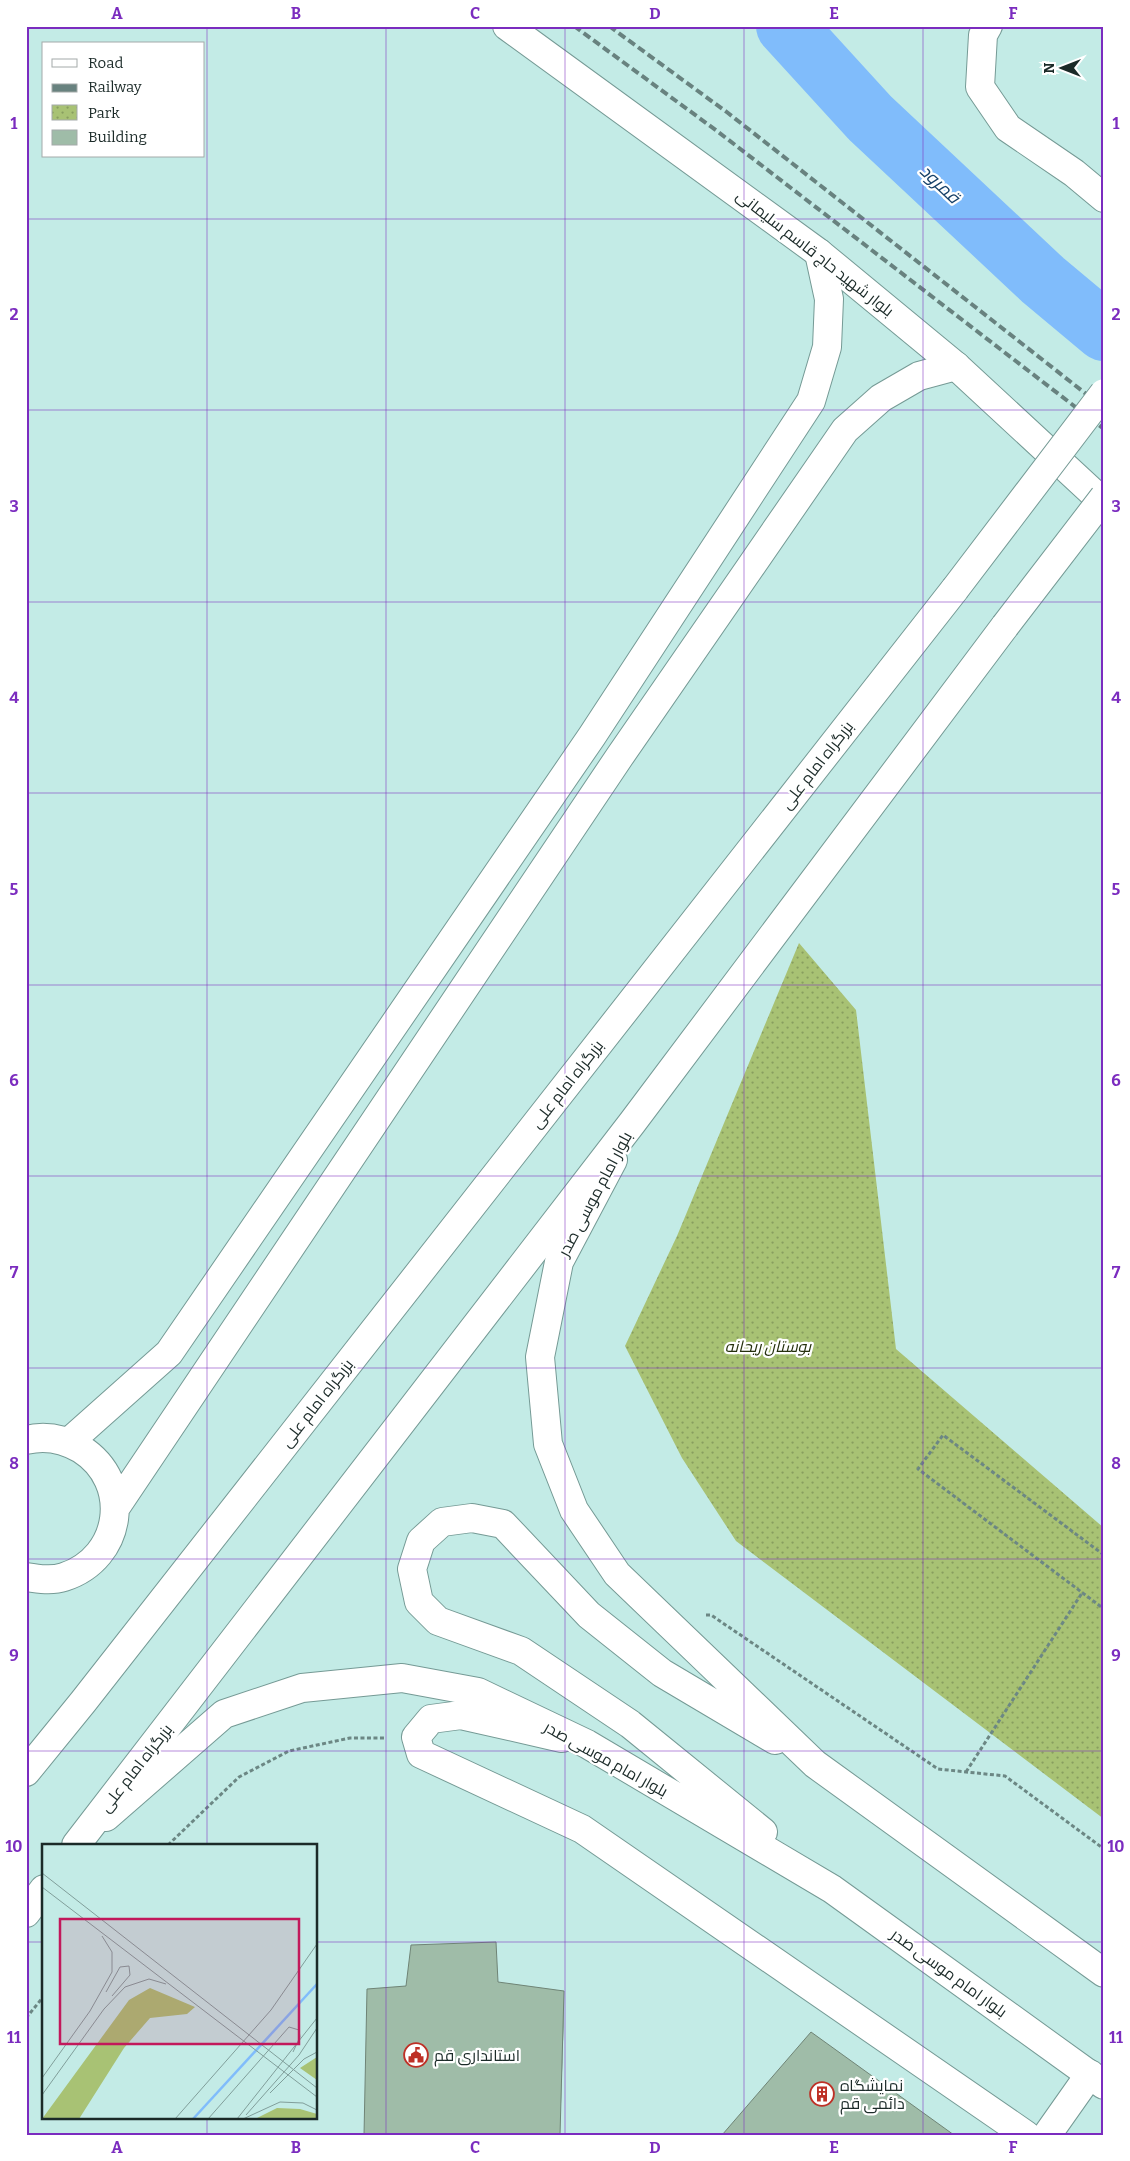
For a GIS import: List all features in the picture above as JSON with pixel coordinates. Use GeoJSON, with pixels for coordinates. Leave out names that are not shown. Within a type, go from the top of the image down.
{"type":"FeatureCollection","features":[{"type":"Feature","properties":{"kind":"main road","name":"بلوار شهید حاج قاسم سلیمانی"},"geometry":{"type":"LineString","coordinates":[[507,26],[819,253],[956,366],[1104,503]]}},
{"type":"Feature","properties":{"kind":"main road"},"geometry":{"type":"LineString","coordinates":[[988,26],[984,35],[980,86],[1008,128],[1074,173],[1104,198]]}},
{"type":"Feature","properties":{"kind":"main road"},"geometry":{"type":"LineString","coordinates":[[69,1442],[169,1353],[592,736],[811,401],[827,347],[829,299],[819,253]]}},
{"type":"Feature","properties":{"kind":"main road"},"geometry":{"type":"LineString","coordinates":[[116,1507],[620,756],[845,430],[881,398],[920,376],[956,366]]}},
{"type":"Feature","properties":{"kind":"main road","name":"بزرگراه امام علی"},"geometry":{"type":"LineString","coordinates":[[26,1772],[102,1678],[955,589],[1104,393]]}},
{"type":"Feature","properties":{"kind":"main road","name":"بزرگراه امام علی"},"geometry":{"type":"LineString","coordinates":[[78,1842],[632,1123],[1104,497]]}},
{"type":"Feature","properties":{"kind":"main road","name":"بلوار امام موسی صدر"},"geometry":{"type":"LineString","coordinates":[[632,1123],[560,1262],[540,1357],[548,1444],[574,1510],[618,1574],[814,1764],[1104,1973]]}},
{"type":"Feature","properties":{"kind":"main road"},"geometry":{"type":"LineString","coordinates":[[26,1440],[49,1438],[69,1442],[93,1457],[109,1480],[116,1507],[113,1526],[106,1544],[95,1559],[80,1570],[63,1578],[44,1580],[26,1577]]}},
{"type":"Feature","properties":{"kind":"main road"},"geometry":{"type":"LineString","coordinates":[[814,1764],[662,1674],[589,1615],[503,1524],[472,1518],[442,1522],[422,1541],[412,1569],[417,1594],[419,1602],[438,1620],[521,1651],[630,1724],[832,1889]]}},
{"type":"Feature","properties":{"kind":"main road","name":"بلوار امام موسی صدر"},"geometry":{"type":"LineString","coordinates":[[78,1842],[224,1714],[302,1688],[402,1678],[478,1692],[586,1744],[832,1889],[1097,2080]]}},
{"type":"Feature","properties":{"kind":"main road"},"geometry":{"type":"LineString","coordinates":[[586,1744],[461,1714],[431,1719],[419,1746],[582,1828],[1026,2135]]}},
{"type":"Feature","properties":{"kind":"main road"},"geometry":{"type":"LineString","coordinates":[[26,1913],[42,1892]]}},
{"type":"Feature","properties":{"kind":"main road"},"geometry":{"type":"LineString","coordinates":[[1047,2135],[1097,2080]]}},
{"type":"Feature","properties":{"kind":"path"},"geometry":{"type":"LineString","coordinates":[[1104,1555],[943,1435],[918,1469],[1104,1609]]}},
{"type":"Feature","properties":{"kind":"path"},"geometry":{"type":"LineString","coordinates":[[966,1772],[1082,1593]]}},
{"type":"Feature","properties":{"kind":"path"},"geometry":{"type":"LineString","coordinates":[[660,1616],[711,1615],[938,1769],[1005,1776],[1104,1849]]}},
{"type":"Feature","properties":{"kind":"path"},"geometry":{"type":"LineString","coordinates":[[169,1844],[239,1777],[289,1752],[350,1738],[419,1746]]}},
{"type":"Feature","properties":{"kind":"path"},"geometry":{"type":"LineString","coordinates":[[26,2018],[42,1998]]}},
{"type":"Feature","properties":{"kind":"green space","name":"بوستان ریحانه"},"geometry":{"type":"Polygon","coordinates":[[[799,943],[856,1010],[896,1349],[1104,1528],[1104,1819],[736,1541],[682,1458],[625,1346],[677,1236],[799,943]]]}},
{"type":"Feature","properties":{"kind":"building"},"geometry":{"type":"Polygon","coordinates":[[[496,1942],[498,1982],[564,1991],[560,2135],[364,2135],[367,1989],[406,1986],[411,1945],[496,1942]]]}},
{"type":"Feature","properties":{"kind":"building","name":"نمایشگاه دائمی قم"},"geometry":{"type":"Polygon","coordinates":[[[811,2032],[954,2135],[722,2135],[811,2032]]]}},
{"type":"Feature","properties":{"kind":"waterway","name":"قمرود"},"geometry":{"type":"LineString","coordinates":[[786,26],[870,118],[1043,280],[1104,331]]}},
{"type":"Feature","properties":{"kind":"railway"},"geometry":{"type":"LineString","coordinates":[[574,26],[717,131],[1104,429]]}},
{"type":"Feature","properties":{"kind":"railway"},"geometry":{"type":"LineString","coordinates":[[609,26],[728,113],[1104,408]]}},
{"type":"Feature","properties":{"kind":"place","name":"استانداری قم"},"geometry":{"type":"Point","coordinates":[416,2055]}},
{"type":"Feature","properties":{"kind":"place","name":"نمایشگاه دائمی قم"},"geometry":{"type":"Point","coordinates":[822,2094]}}]}
